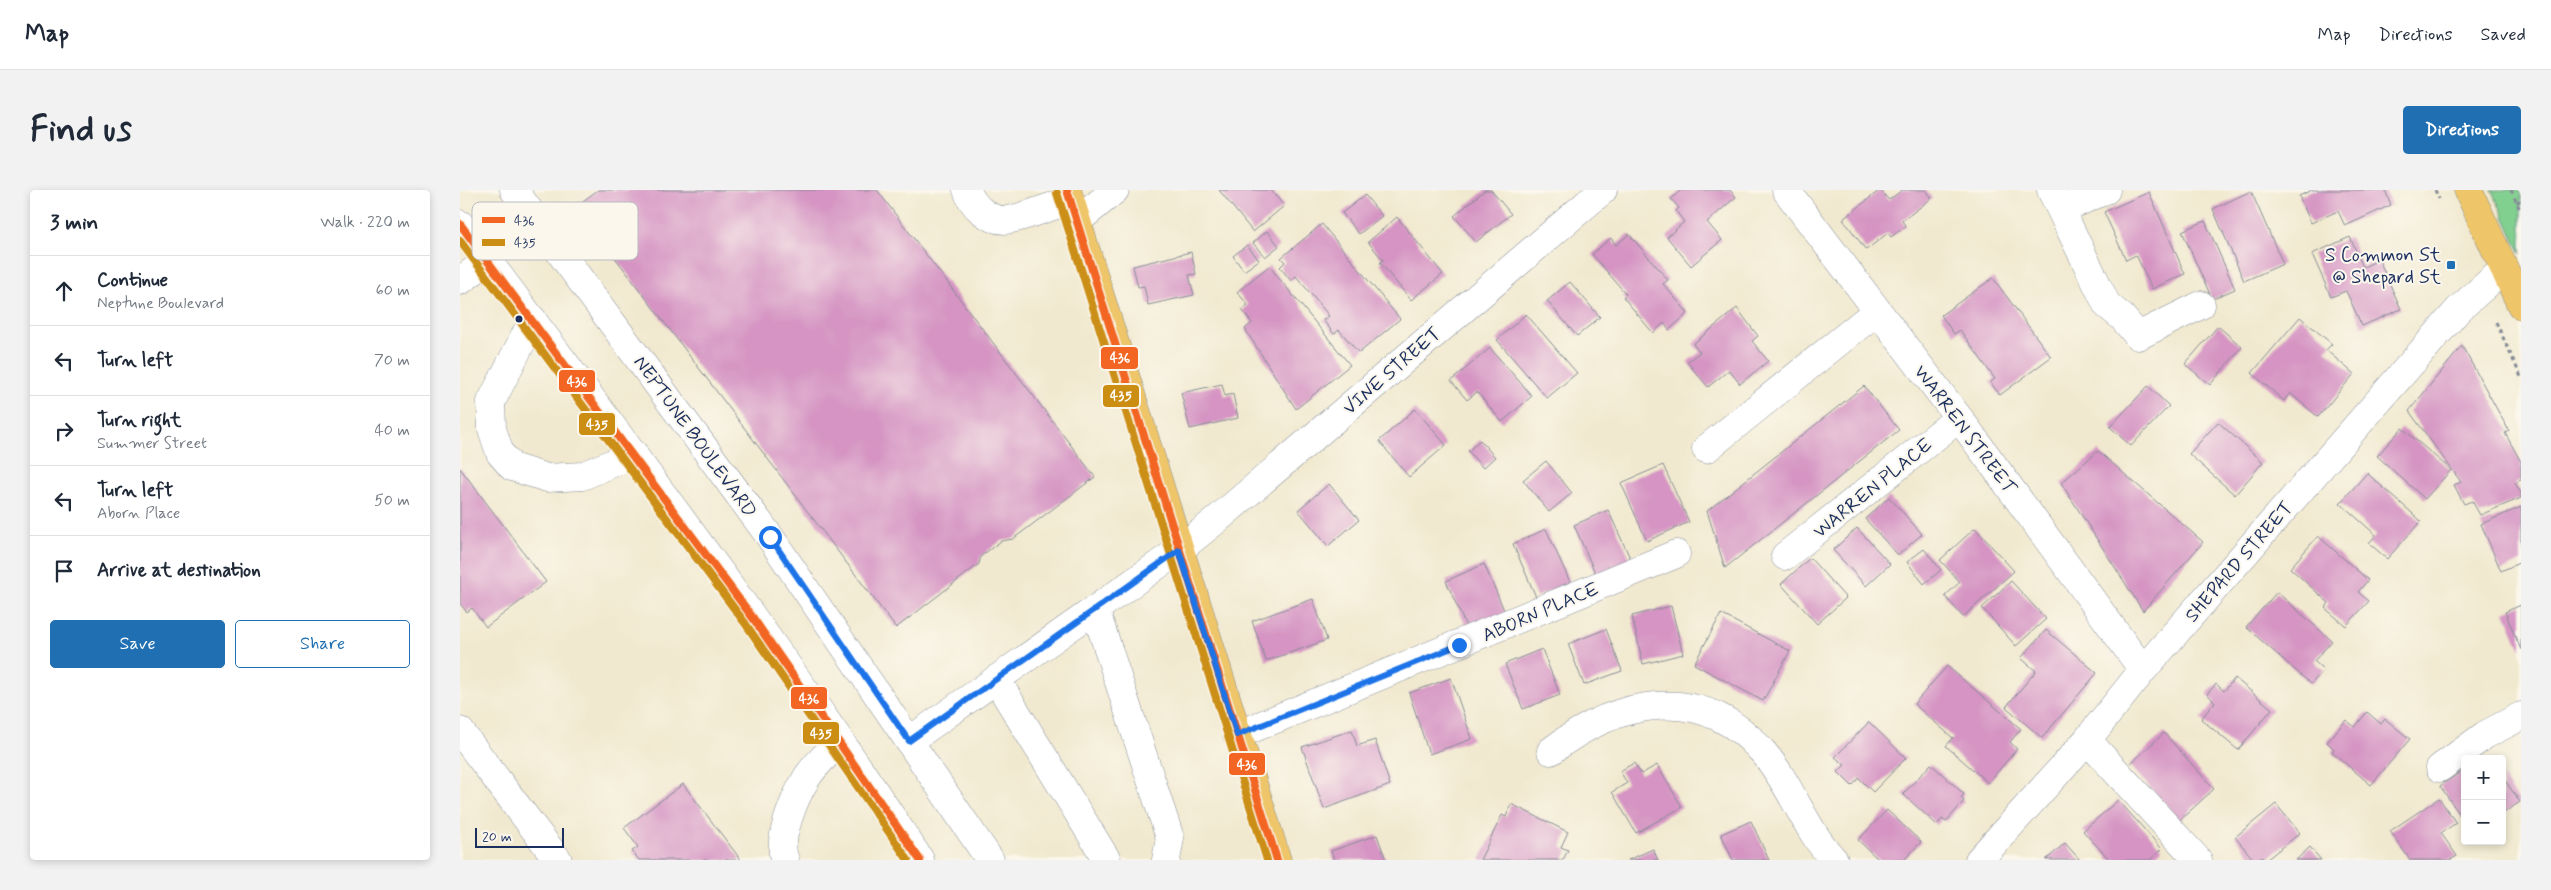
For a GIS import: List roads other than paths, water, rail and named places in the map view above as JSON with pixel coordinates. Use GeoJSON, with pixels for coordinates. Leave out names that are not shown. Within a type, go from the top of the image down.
{"type":"FeatureCollection","features":[{"type":"Feature","properties":{"kind":"main road"},"geometry":{"type":"LineString","coordinates":[[2468,190],[2521,305]]}},
{"type":"Feature","properties":{"kind":"main road"},"geometry":{"type":"LineString","coordinates":[[1071,204],[1277,860]]}},
{"type":"Feature","properties":{"kind":"main road"},"geometry":{"type":"LineString","coordinates":[[1258,802],[1258,860]]}},
{"type":"Feature","properties":{"kind":"street","name":"NEPTUNE BOULEVARD"},"geometry":{"type":"LineString","coordinates":[[514,190],[523,202]]}},
{"type":"Feature","properties":{"kind":"street"},"geometry":{"type":"LineString","coordinates":[[967,190],[970,200],[983,213],[1004,220],[1071,204],[1115,190]]}},
{"type":"Feature","properties":{"kind":"street","name":"VINE STREET"},"geometry":{"type":"LineString","coordinates":[[909,741],[1179,550],[1603,190]]}},
{"type":"Feature","properties":{"kind":"street","name":"WARREN STREET"},"geometry":{"type":"LineString","coordinates":[[1786,190],[1959,418],[2143,670]]}},
{"type":"Feature","properties":{"kind":"street"},"geometry":{"type":"LineString","coordinates":[[2106,190],[2056,200],[2107,305],[2122,317],[2138,336],[2201,305]]}},
{"type":"Feature","properties":{"kind":"street"},"geometry":{"type":"LineString","coordinates":[[460,224],[472,240]]}},
{"type":"Feature","properties":{"kind":"street","name":"NEPTUNE BOULEVARD"},"geometry":{"type":"LineString","coordinates":[[566,260],[770,537],[990,860]]}},
{"type":"Feature","properties":{"kind":"street"},"geometry":{"type":"LineString","coordinates":[[460,281],[487,261],[634,454],[840,741],[920,860]]}},
{"type":"Feature","properties":{"kind":"street","name":"SHEPARD STREET"},"geometry":{"type":"LineString","coordinates":[[1979,860],[2087,740],[2143,670],[2459,309],[2504,269]]}},
{"type":"Feature","properties":{"kind":"street"},"geometry":{"type":"LineString","coordinates":[[1706,449],[1877,311]]}},
{"type":"Feature","properties":{"kind":"street"},"geometry":{"type":"LineString","coordinates":[[533,320],[491,402],[492,429],[500,453],[512,467],[548,478],[582,476],[634,454]]}},
{"type":"Feature","properties":{"kind":"street","name":"WARREN PLACE"},"geometry":{"type":"LineString","coordinates":[[1785,556],[1959,418]]}},
{"type":"Feature","properties":{"kind":"street","name":"ABORN PLACE"},"geometry":{"type":"LineString","coordinates":[[1237,735],[1676,554]]}},
{"type":"Feature","properties":{"kind":"street"},"geometry":{"type":"LineString","coordinates":[[1095,609],[1170,838],[1166,860]]}},
{"type":"Feature","properties":{"kind":"street"},"geometry":{"type":"LineString","coordinates":[[996,679],[1107,860]]}},
{"type":"Feature","properties":{"kind":"street"},"geometry":{"type":"LineString","coordinates":[[1551,751],[1583,728],[1600,719],[1628,710],[1660,705],[1691,708],[1719,716],[1763,752],[1807,824],[1834,860]]}},
{"type":"Feature","properties":{"kind":"street"},"geometry":{"type":"LineString","coordinates":[[2440,768],[2485,735],[2521,716]]}},
{"type":"Feature","properties":{"kind":"street"},"geometry":{"type":"LineString","coordinates":[[460,731],[558,860]]}},
{"type":"Feature","properties":{"kind":"street"},"geometry":{"type":"LineString","coordinates":[[2087,740],[2198,860]]}},
{"type":"Feature","properties":{"kind":"street"},"geometry":{"type":"LineString","coordinates":[[785,860],[781,853],[786,823],[806,778],[840,741]]}},
{"type":"Feature","properties":{"kind":"place","name":"S Common St @ Shepard St"},"geometry":{"type":"Point","coordinates":[2451,265]}}]}
